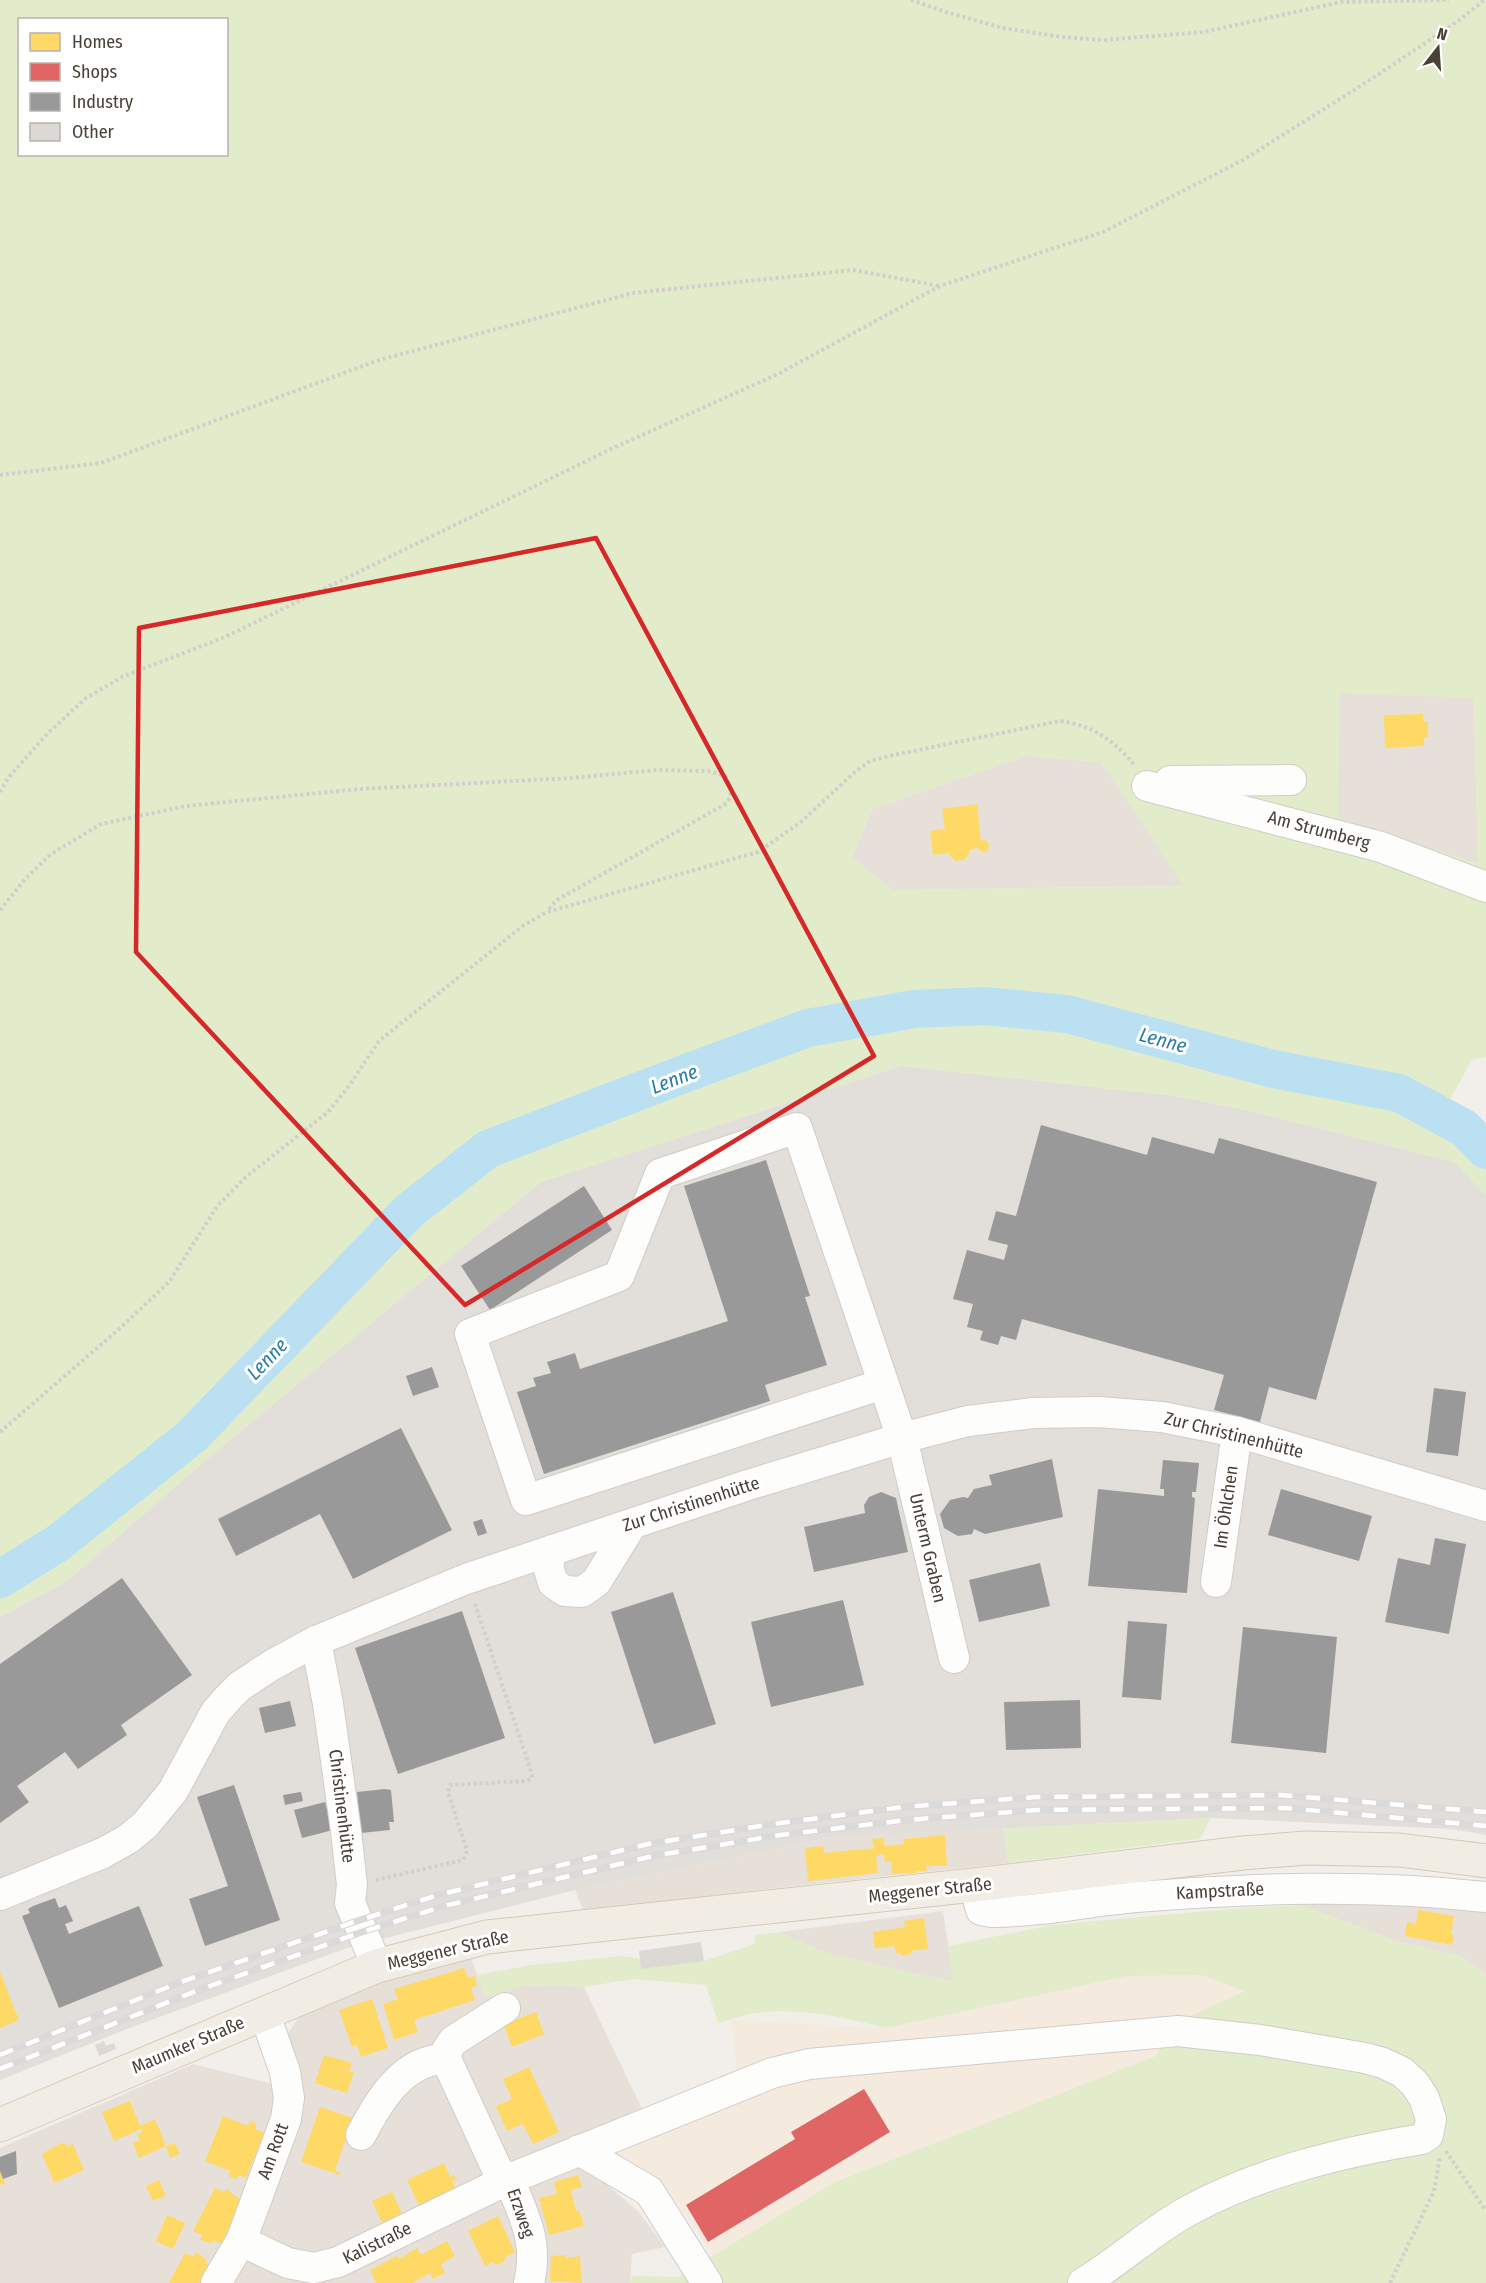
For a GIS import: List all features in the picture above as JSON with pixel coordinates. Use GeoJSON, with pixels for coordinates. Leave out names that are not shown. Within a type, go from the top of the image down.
{"type":"FeatureCollection","features":[{"type":"Feature","properties":{"kind":"main road","name":"Meggener Straße"},"geometry":{"type":"LineString","coordinates":[[377,1966],[487,1937],[975,1886],[1161,1861],[1306,1848],[1399,1850],[1486,1861]]}},
{"type":"Feature","properties":{"kind":"main road","name":"Maumker Straße"},"geometry":{"type":"LineString","coordinates":[[0,2125],[377,1966]]}},
{"type":"Feature","properties":{"kind":"street"},"geometry":{"type":"LineString","coordinates":[[1147,786],[1164,781],[1291,780]]}},
{"type":"Feature","properties":{"kind":"street","name":"Am Strumberg"},"geometry":{"type":"LineString","coordinates":[[1147,786],[1381,847],[1486,887]]}},
{"type":"Feature","properties":{"kind":"street","name":"Unterm Graben"},"geometry":{"type":"LineString","coordinates":[[883,1384],[526,1500],[470,1334],[619,1276],[660,1174],[797,1128],[902,1438],[954,1658]]}},
{"type":"Feature","properties":{"kind":"street","name":"Zur Christinenhütte"},"geometry":{"type":"LineString","coordinates":[[0,1895],[103,1853],[146,1825],[173,1791],[215,1713],[227,1699],[248,1681],[316,1641],[466,1578],[902,1438],[969,1421],[1033,1413],[1099,1412],[1162,1417],[1237,1432],[1486,1506]]}},
{"type":"Feature","properties":{"kind":"street","name":"Im Öhlchen"},"geometry":{"type":"LineString","coordinates":[[1216,1582],[1237,1432]]}},
{"type":"Feature","properties":{"kind":"street"},"geometry":{"type":"LineString","coordinates":[[552,1550],[548,1566],[552,1583],[565,1591],[582,1592],[596,1582],[632,1524]]}},
{"type":"Feature","properties":{"kind":"street","name":"Christinenhütte"},"geometry":{"type":"LineString","coordinates":[[316,1641],[334,1742],[352,1885],[350,1903],[377,1966]]}},
{"type":"Feature","properties":{"kind":"street","name":"Kampstraße"},"geometry":{"type":"LineString","coordinates":[[975,1886],[981,1910],[992,1912],[1120,1898],[1276,1888],[1390,1889],[1486,1897]]}},
{"type":"Feature","properties":{"kind":"street"},"geometry":{"type":"LineString","coordinates":[[362,2134],[380,2100],[396,2082],[411,2070],[431,2061],[446,2059],[447,2050],[453,2041],[505,2008]]}},
{"type":"Feature","properties":{"kind":"street","name":"Am Rott"},"geometry":{"type":"LineString","coordinates":[[216,2283],[241,2241],[286,2119],[289,2098],[285,2072],[264,2012]]}},
{"type":"Feature","properties":{"kind":"street","name":"Kalistraße"},"geometry":{"type":"LineString","coordinates":[[241,2241],[288,2263],[314,2268],[338,2262],[506,2180],[772,2073],[808,2064],[1178,2031],[1260,2040],[1365,2058],[1402,2072],[1415,2084],[1424,2098],[1431,2119],[1428,2135],[1422,2139],[1371,2148],[1329,2159],[1231,2190],[1187,2211],[1104,2271],[1083,2283]]}},
{"type":"Feature","properties":{"kind":"street","name":"Erzweg"},"geometry":{"type":"LineString","coordinates":[[446,2059],[506,2180],[532,2239],[533,2257],[529,2283]]}},
{"type":"Feature","properties":{"kind":"street"},"geometry":{"type":"LineString","coordinates":[[579,2150],[649,2191],[707,2283]]}},
{"type":"Feature","properties":{"kind":"path"},"geometry":{"type":"LineString","coordinates":[[911,0],[1003,28],[1062,37],[1103,40],[1145,39],[1204,32],[1341,2],[1449,0]]}},
{"type":"Feature","properties":{"kind":"path"},"geometry":{"type":"LineString","coordinates":[[0,792],[8,778],[48,733],[86,698],[122,677],[225,638],[600,454],[778,374],[940,286],[1103,232],[1233,165],[1373,78],[1461,19],[1484,0]]}},
{"type":"Feature","properties":{"kind":"path"},"geometry":{"type":"LineString","coordinates":[[0,475],[101,463],[379,360],[633,293],[852,270],[940,286]]}},
{"type":"Feature","properties":{"kind":"path"},"geometry":{"type":"LineString","coordinates":[[0,1432],[118,1330],[169,1282],[218,1205],[247,1176],[328,1112],[349,1086],[379,1041],[524,925],[547,912],[758,852],[802,821],[870,761],[889,756],[1060,721],[1086,726],[1108,738],[1123,751],[1147,786]]}},
{"type":"Feature","properties":{"kind":"path"},"geometry":{"type":"LineString","coordinates":[[0,910],[25,879],[51,854],[101,824],[186,806],[360,789],[571,778],[657,770],[708,771],[725,776],[732,789],[731,798],[727,803],[557,900],[547,912]]}},
{"type":"Feature","properties":{"kind":"path"},"geometry":{"type":"LineString","coordinates":[[352,1885],[464,1860],[467,1851],[448,1791],[450,1785],[527,1781],[532,1778],[466,1578]]}},
{"type":"Feature","properties":{"kind":"path"},"geometry":{"type":"LineString","coordinates":[[1389,2283],[1434,2191],[1442,2146],[1486,2211]]}},
{"type":"Feature","properties":{"kind":"highlighted area"},"geometry":{"type":"Polygon","coordinates":[[[596,538],[874,1056],[465,1305],[136,952],[139,628],[596,538]]]}},
{"type":"Feature","properties":{"kind":"shaded area"},"geometry":{"type":"Polygon","coordinates":[[[1339,692],[1474,697],[1478,864],[1337,818],[1339,692]]]}},
{"type":"Feature","properties":{"kind":"shaded area"},"geometry":{"type":"Polygon","coordinates":[[[1027,756],[1101,762],[1184,886],[892,890],[852,857],[872,809],[1027,756]]]}},
{"type":"Feature","properties":{"kind":"shaded area"},"geometry":{"type":"Polygon","coordinates":[[[902,1066],[1176,1096],[1250,1111],[1454,1162],[1486,1195],[1486,1835],[1452,1829],[1211,1818],[831,1837],[575,1890],[347,1948],[127,2029],[0,2080],[0,1617],[67,1581],[206,1460],[541,1182],[902,1066]]]}},
{"type":"Feature","properties":{"kind":"shaded area"},"geometry":{"type":"Polygon","coordinates":[[[1003,1828],[1008,1863],[757,1890],[584,1913],[575,1890],[831,1837],[1003,1828]]]}},
{"type":"Feature","properties":{"kind":"shaded area"},"geometry":{"type":"Polygon","coordinates":[[[1308,1896],[1486,1909],[1486,1975],[1461,1956],[1399,1942],[1300,1905],[1308,1896]]]}},
{"type":"Feature","properties":{"kind":"shaded area"},"geometry":{"type":"Polygon","coordinates":[[[943,1911],[954,1982],[830,1955],[779,1932],[943,1911]]]}},
{"type":"Feature","properties":{"kind":"shaded area"},"geometry":{"type":"Polygon","coordinates":[[[470,1955],[486,1998],[522,1986],[584,1987],[642,2109],[569,2142],[596,2175],[638,2211],[665,2247],[632,2254],[630,2283],[0,2283],[0,2148],[193,2064],[269,2083],[300,2074],[289,2048],[288,2033],[299,2017],[324,2001],[408,1970],[470,1955]]]}},
{"type":"Feature","properties":{"kind":"shaded area"},"geometry":{"type":"Polygon","coordinates":[[[1201,1975],[1246,1991],[1168,2026],[1156,2056],[833,2183],[713,2256],[677,2201],[574,2142],[738,2086],[732,2020],[886,2028],[1127,1976],[1201,1975]]]}},
{"type":"Feature","properties":{"kind":"green space"},"geometry":{"type":"Polygon","coordinates":[[[0,0],[1486,0],[1486,1057],[1472,1060],[1448,1103],[1486,1124],[1486,1195],[1454,1162],[1250,1111],[1176,1096],[902,1066],[541,1182],[206,1460],[67,1581],[0,1617],[0,0]],[[1340,693],[1338,818],[1478,864],[1474,698],[1340,693]],[[1027,756],[872,809],[852,857],[892,890],[1183,886],[1101,762],[1027,756]]]}},
{"type":"Feature","properties":{"kind":"green space"},"geometry":{"type":"Polygon","coordinates":[[[1211,1818],[1200,1839],[1008,1863],[1003,1828],[1211,1818]]]}},
{"type":"Feature","properties":{"kind":"green space"},"geometry":{"type":"Polygon","coordinates":[[[1300,1905],[1399,1942],[1461,1956],[1486,1975],[1486,2283],[630,2283],[632,2276],[678,2277],[833,2183],[1156,2056],[1168,2026],[1245,1991],[1201,1975],[1127,1976],[886,2028],[839,2017],[790,2011],[753,2014],[718,2023],[706,1985],[633,1979],[584,1987],[522,1986],[486,1998],[477,1975],[532,1965],[622,1956],[646,1960],[704,1961],[754,1944],[755,1935],[779,1932],[827,1953],[953,1982],[948,1946],[1051,1925],[1300,1905]]]}},
{"type":"Feature","properties":{"kind":"building: Homes"},"geometry":{"type":"Polygon","coordinates":[[[1423,714],[1423,721],[1428,721],[1428,737],[1424,737],[1424,746],[1385,748],[1384,715],[1423,714]]]}},
{"type":"Feature","properties":{"kind":"building: Homes"},"geometry":{"type":"Polygon","coordinates":[[[977,804],[981,841],[986,840],[989,844],[988,851],[984,853],[978,848],[969,850],[964,860],[956,861],[949,853],[933,855],[930,831],[945,829],[942,809],[977,804]]]}},
{"type":"Feature","properties":{"kind":"building: Homes"},"geometry":{"type":"Polygon","coordinates":[[[945,1835],[947,1866],[926,1866],[927,1871],[892,1874],[891,1861],[885,1863],[884,1854],[876,1856],[878,1873],[808,1881],[805,1848],[823,1846],[824,1853],[874,1848],[872,1839],[883,1838],[885,1846],[889,1846],[904,1844],[903,1839],[945,1835]]]}},
{"type":"Feature","properties":{"kind":"building: Homes"},"geometry":{"type":"Polygon","coordinates":[[[1418,1910],[1454,1916],[1452,1945],[1405,1936],[1407,1922],[1416,1924],[1418,1910]]]}},
{"type":"Feature","properties":{"kind":"building: Homes"},"geometry":{"type":"Polygon","coordinates":[[[924,1918],[928,1949],[911,1951],[911,1954],[901,1956],[901,1953],[896,1953],[894,1946],[875,1949],[873,1932],[905,1927],[904,1921],[924,1918]]]}},
{"type":"Feature","properties":{"kind":"building: Homes"},"geometry":{"type":"Polygon","coordinates":[[[464,1968],[468,1978],[475,1976],[477,1986],[471,1988],[475,2000],[414,2020],[418,2032],[394,2040],[383,2004],[398,1999],[394,1989],[464,1968]]]}},
{"type":"Feature","properties":{"kind":"building: Homes"},"geometry":{"type":"Polygon","coordinates":[[[0,1972],[19,2020],[0,2028],[0,1972]]]}},
{"type":"Feature","properties":{"kind":"building: Homes"},"geometry":{"type":"Polygon","coordinates":[[[372,1999],[388,2048],[361,2057],[357,2045],[352,2047],[339,2010],[372,1999]]]}},
{"type":"Feature","properties":{"kind":"building: Homes"},"geometry":{"type":"Polygon","coordinates":[[[536,2012],[544,2034],[512,2047],[503,2024],[536,2012]]]}},
{"type":"Feature","properties":{"kind":"building: Homes"},"geometry":{"type":"Polygon","coordinates":[[[324,2055],[352,2063],[349,2071],[354,2072],[347,2093],[315,2083],[324,2055]]]}},
{"type":"Feature","properties":{"kind":"building: Homes"},"geometry":{"type":"Polygon","coordinates":[[[529,2067],[559,2132],[533,2144],[523,2124],[507,2131],[496,2106],[512,2099],[503,2079],[529,2067]]]}},
{"type":"Feature","properties":{"kind":"building: Homes"},"geometry":{"type":"Polygon","coordinates":[[[130,2101],[140,2126],[155,2119],[166,2146],[139,2158],[133,2143],[140,2140],[137,2134],[143,2132],[141,2129],[114,2141],[102,2112],[130,2101]]]}},
{"type":"Feature","properties":{"kind":"building: Homes"},"geometry":{"type":"Polygon","coordinates":[[[320,2107],[353,2118],[335,2170],[341,2173],[340,2175],[301,2162],[320,2107]]]}},
{"type":"Feature","properties":{"kind":"building: Homes"},"geometry":{"type":"Polygon","coordinates":[[[223,2116],[248,2126],[250,2121],[256,2123],[256,2129],[264,2133],[246,2178],[238,2175],[237,2179],[228,2176],[230,2171],[205,2161],[223,2116]]]}},
{"type":"Feature","properties":{"kind":"building: Homes"},"geometry":{"type":"Polygon","coordinates":[[[61,2143],[66,2144],[67,2147],[73,2144],[84,2170],[54,2183],[42,2154],[61,2143]]]}},
{"type":"Feature","properties":{"kind":"building: Homes"},"geometry":{"type":"Polygon","coordinates":[[[175,2143],[180,2154],[170,2158],[166,2146],[175,2143]]]}},
{"type":"Feature","properties":{"kind":"building: Homes"},"geometry":{"type":"Polygon","coordinates":[[[444,2163],[450,2177],[454,2175],[456,2180],[452,2181],[458,2193],[421,2210],[407,2180],[444,2163]]]}},
{"type":"Feature","properties":{"kind":"building: Homes"},"geometry":{"type":"Polygon","coordinates":[[[0,2171],[5,2183],[0,2185],[0,2171]]]}},
{"type":"Feature","properties":{"kind":"building: Homes"},"geometry":{"type":"Polygon","coordinates":[[[578,2175],[582,2187],[571,2190],[576,2211],[579,2210],[584,2226],[549,2235],[539,2198],[557,2194],[554,2182],[578,2175]]]}},
{"type":"Feature","properties":{"kind":"building: Homes"},"geometry":{"type":"Polygon","coordinates":[[[159,2180],[166,2196],[153,2201],[146,2186],[159,2180]]]}},
{"type":"Feature","properties":{"kind":"building: Homes"},"geometry":{"type":"Polygon","coordinates":[[[215,2188],[224,2192],[226,2189],[242,2201],[221,2244],[213,2240],[212,2243],[200,2240],[202,2235],[193,2231],[215,2188]]]}},
{"type":"Feature","properties":{"kind":"building: Homes"},"geometry":{"type":"Polygon","coordinates":[[[392,2192],[404,2218],[384,2227],[372,2201],[392,2192]]]}},
{"type":"Feature","properties":{"kind":"building: Homes"},"geometry":{"type":"Polygon","coordinates":[[[167,2215],[185,2223],[173,2249],[156,2241],[167,2215]]]}},
{"type":"Feature","properties":{"kind":"building: Homes"},"geometry":{"type":"Polygon","coordinates":[[[498,2216],[515,2252],[505,2257],[504,2262],[497,2265],[493,2262],[485,2266],[468,2231],[498,2216]]]}},
{"type":"Feature","properties":{"kind":"building: Homes"},"geometry":{"type":"Polygon","coordinates":[[[447,2241],[455,2256],[441,2264],[445,2273],[433,2279],[430,2273],[412,2283],[376,2283],[370,2270],[397,2256],[399,2259],[417,2248],[421,2255],[447,2241]]]}},
{"type":"Feature","properties":{"kind":"building: Homes"},"geometry":{"type":"Polygon","coordinates":[[[196,2252],[207,2260],[205,2263],[212,2267],[203,2283],[169,2283],[185,2253],[194,2257],[196,2252]]]}},
{"type":"Feature","properties":{"kind":"building: Homes"},"geometry":{"type":"Polygon","coordinates":[[[566,2255],[566,2258],[580,2256],[582,2283],[550,2281],[551,2256],[566,2255]]]}},
{"type":"Feature","properties":{"kind":"building: Shops"},"geometry":{"type":"Polygon","coordinates":[[[864,2089],[890,2132],[708,2242],[686,2205],[795,2139],[791,2132],[864,2089]]]}},
{"type":"Feature","properties":{"kind":"building: Industry"},"geometry":{"type":"Polygon","coordinates":[[[1041,1125],[1147,1155],[1152,1137],[1214,1154],[1219,1138],[1377,1182],[1316,1400],[1269,1387],[1260,1422],[1214,1410],[1224,1375],[1022,1319],[1016,1340],[1001,1336],[998,1345],[980,1340],[983,1331],[967,1327],[973,1304],[953,1299],[967,1250],[1004,1260],[1008,1245],[988,1240],[996,1211],[1016,1216],[1041,1125]]]}},
{"type":"Feature","properties":{"kind":"building: Industry"},"geometry":{"type":"Polygon","coordinates":[[[766,1160],[810,1296],[805,1297],[827,1365],[765,1385],[770,1401],[544,1474],[517,1392],[536,1386],[533,1378],[551,1373],[547,1362],[575,1353],[580,1369],[728,1321],[684,1186],[766,1160]]]}},
{"type":"Feature","properties":{"kind":"building: Industry"},"geometry":{"type":"Polygon","coordinates":[[[584,1186],[612,1230],[490,1310],[461,1266],[584,1186]]]}},
{"type":"Feature","properties":{"kind":"building: Industry"},"geometry":{"type":"Polygon","coordinates":[[[432,1367],[439,1387],[413,1396],[406,1376],[432,1367]]]}},
{"type":"Feature","properties":{"kind":"building: Industry"},"geometry":{"type":"Polygon","coordinates":[[[1434,1388],[1466,1392],[1458,1456],[1426,1452],[1434,1388]]]}},
{"type":"Feature","properties":{"kind":"building: Industry"},"geometry":{"type":"Polygon","coordinates":[[[401,1428],[452,1530],[353,1579],[320,1514],[236,1556],[218,1519],[401,1428]]]}},
{"type":"Feature","properties":{"kind":"building: Industry"},"geometry":{"type":"Polygon","coordinates":[[[1052,1459],[1063,1517],[985,1534],[974,1529],[972,1534],[958,1536],[944,1528],[940,1514],[950,1500],[968,1498],[974,1489],[992,1485],[989,1475],[1052,1459]]]}},
{"type":"Feature","properties":{"kind":"building: Industry"},"geometry":{"type":"Polygon","coordinates":[[[1163,1460],[1199,1463],[1196,1492],[1192,1492],[1192,1497],[1195,1498],[1187,1593],[1088,1586],[1098,1489],[1164,1496],[1164,1489],[1160,1489],[1163,1460]]]}},
{"type":"Feature","properties":{"kind":"building: Industry"},"geometry":{"type":"Polygon","coordinates":[[[1281,1489],[1372,1516],[1359,1561],[1268,1535],[1281,1489]]]}},
{"type":"Feature","properties":{"kind":"building: Industry"},"geometry":{"type":"Polygon","coordinates":[[[881,1492],[896,1498],[908,1552],[814,1572],[804,1527],[865,1513],[864,1505],[869,1497],[881,1492]]]}},
{"type":"Feature","properties":{"kind":"building: Industry"},"geometry":{"type":"Polygon","coordinates":[[[482,1519],[487,1533],[478,1536],[473,1522],[482,1519]]]}},
{"type":"Feature","properties":{"kind":"building: Industry"},"geometry":{"type":"Polygon","coordinates":[[[1435,1538],[1466,1544],[1449,1634],[1385,1622],[1398,1558],[1430,1565],[1435,1538]]]}},
{"type":"Feature","properties":{"kind":"building: Industry"},"geometry":{"type":"Polygon","coordinates":[[[1040,1563],[1050,1606],[979,1622],[969,1580],[1040,1563]]]}},
{"type":"Feature","properties":{"kind":"building: Industry"},"geometry":{"type":"Polygon","coordinates":[[[122,1578],[192,1675],[121,1725],[127,1735],[78,1769],[65,1752],[17,1786],[29,1802],[0,1823],[0,1664],[122,1578]]]}},
{"type":"Feature","properties":{"kind":"building: Industry"},"geometry":{"type":"Polygon","coordinates":[[[673,1592],[716,1724],[654,1744],[611,1612],[673,1592]]]}},
{"type":"Feature","properties":{"kind":"building: Industry"},"geometry":{"type":"Polygon","coordinates":[[[843,1600],[864,1685],[771,1707],[751,1622],[843,1600]]]}},
{"type":"Feature","properties":{"kind":"building: Industry"},"geometry":{"type":"Polygon","coordinates":[[[462,1611],[505,1738],[398,1774],[355,1648],[462,1611]]]}},
{"type":"Feature","properties":{"kind":"building: Industry"},"geometry":{"type":"Polygon","coordinates":[[[1128,1621],[1167,1624],[1161,1700],[1122,1697],[1128,1621]]]}},
{"type":"Feature","properties":{"kind":"building: Industry"},"geometry":{"type":"Polygon","coordinates":[[[1243,1627],[1337,1637],[1326,1753],[1231,1743],[1243,1627]]]}},
{"type":"Feature","properties":{"kind":"building: Industry"},"geometry":{"type":"Polygon","coordinates":[[[1080,1700],[1081,1748],[1006,1750],[1004,1702],[1080,1700]]]}},
{"type":"Feature","properties":{"kind":"building: Industry"},"geometry":{"type":"Polygon","coordinates":[[[290,1701],[296,1726],[265,1733],[259,1708],[290,1701]]]}},
{"type":"Feature","properties":{"kind":"building: Industry"},"geometry":{"type":"Polygon","coordinates":[[[234,1785],[280,1920],[205,1946],[189,1899],[228,1886],[197,1797],[234,1785]]]}},
{"type":"Feature","properties":{"kind":"building: Industry"},"geometry":{"type":"Polygon","coordinates":[[[391,1790],[394,1822],[389,1822],[390,1830],[361,1833],[357,1792],[391,1790]]]}},
{"type":"Feature","properties":{"kind":"building: Industry"},"geometry":{"type":"Polygon","coordinates":[[[301,1792],[303,1801],[285,1805],[283,1795],[301,1792]]]}},
{"type":"Feature","properties":{"kind":"building: Industry"},"geometry":{"type":"Polygon","coordinates":[[[325,1802],[333,1830],[302,1838],[294,1810],[325,1802]]]}},
{"type":"Feature","properties":{"kind":"building: Industry"},"geometry":{"type":"Polygon","coordinates":[[[55,1898],[59,1908],[66,1905],[73,1921],[65,1924],[69,1934],[139,1906],[163,1966],[59,2008],[22,1916],[30,1913],[28,1909],[33,1906],[55,1898]]]}},
{"type":"Feature","properties":{"kind":"building: Industry"},"geometry":{"type":"Polygon","coordinates":[[[16,2151],[17,2174],[3,2179],[0,2171],[0,2157],[16,2151]]]}},
{"type":"Feature","properties":{"kind":"building: Other"},"geometry":{"type":"Polygon","coordinates":[[[701,1942],[704,1961],[641,1969],[639,1951],[701,1942]]]}},
{"type":"Feature","properties":{"kind":"building: Other"},"geometry":{"type":"Polygon","coordinates":[[[104,2041],[106,2046],[114,2043],[116,2049],[99,2056],[95,2045],[104,2041]]]}},
{"type":"Feature","properties":{"kind":"waterway","name":"Lenne"},"geometry":{"type":"LineString","coordinates":[[0,1579],[58,1543],[192,1436],[409,1211],[488,1149],[808,1028],[914,1009],[984,1006],[1067,1014],[1273,1069],[1399,1093],[1464,1128],[1486,1150]]}},
{"type":"Feature","properties":{"kind":"railway"},"geometry":{"type":"LineString","coordinates":[[0,2055],[178,1983],[357,1921],[438,1895],[648,1844],[773,1824],[903,1807],[1036,1797],[1280,1795],[1486,1812]]}},
{"type":"Feature","properties":{"kind":"railway"},"geometry":{"type":"LineString","coordinates":[[0,2069],[196,1991],[362,1932],[444,1906],[653,1856],[780,1835],[907,1820],[1037,1810],[1285,1808],[1486,1826]]}}]}
